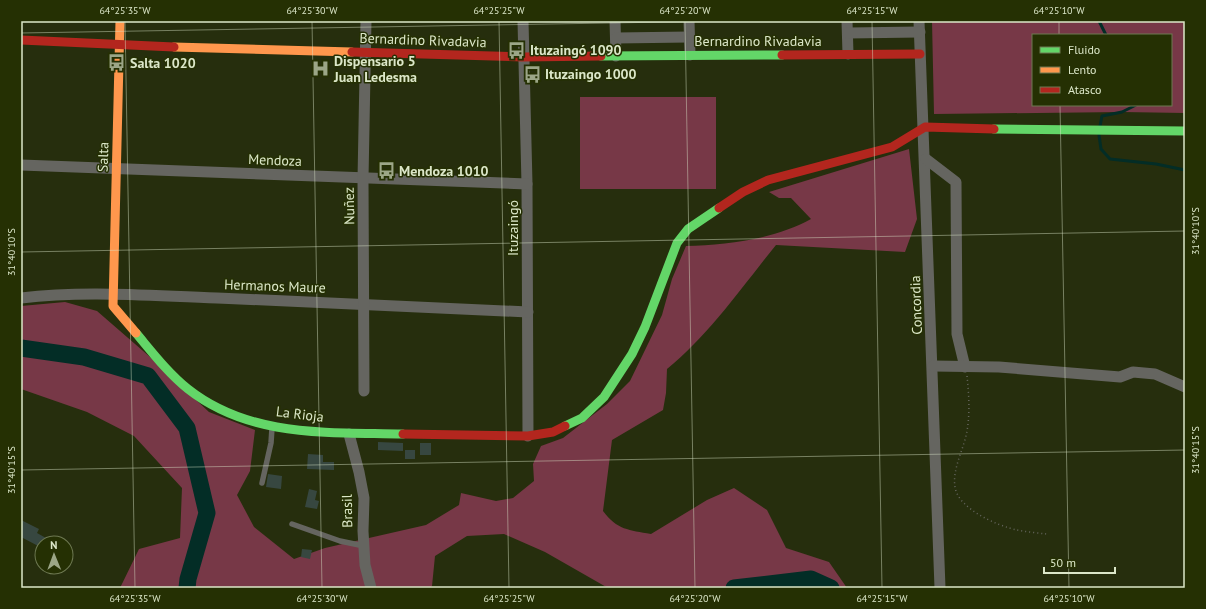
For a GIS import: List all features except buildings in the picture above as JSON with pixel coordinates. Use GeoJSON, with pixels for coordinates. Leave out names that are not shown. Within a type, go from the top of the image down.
{"type":"FeatureCollection","features":[{"type":"Feature","properties":{"kind":"street","name":"Salta"},"geometry":{"type":"LineString","coordinates":[[112,295],[117,169],[120,21]]}},
{"type":"Feature","properties":{"kind":"street","name":"Nuñez"},"geometry":{"type":"LineString","coordinates":[[364,391],[363,179],[364,52],[366,21]]}},
{"type":"Feature","properties":{"kind":"street","name":"Ituzaingó"},"geometry":{"type":"LineString","coordinates":[[523,21],[528,184],[528,436]]}},
{"type":"Feature","properties":{"kind":"street"},"geometry":{"type":"LineString","coordinates":[[615,21],[616,56]]}},
{"type":"Feature","properties":{"kind":"street"},"geometry":{"type":"LineString","coordinates":[[689,21],[690,55]]}},
{"type":"Feature","properties":{"kind":"street"},"geometry":{"type":"LineString","coordinates":[[847,21],[848,54]]}},
{"type":"Feature","properties":{"kind":"street"},"geometry":{"type":"LineString","coordinates":[[848,33],[919,27]]}},
{"type":"Feature","properties":{"kind":"street","name":"Concordia"},"geometry":{"type":"LineString","coordinates":[[919,27],[925,127],[940,588]]}},
{"type":"Feature","properties":{"kind":"street"},"geometry":{"type":"LineString","coordinates":[[616,38],[689,37]]}},
{"type":"Feature","properties":{"kind":"street","name":"Bernardino Rivadavia"},"geometry":{"type":"LineString","coordinates":[[21,40],[120,45],[523,56],[920,54]]}},
{"type":"Feature","properties":{"kind":"street"},"geometry":{"type":"LineString","coordinates":[[925,127],[1099,131],[1185,131]]}},
{"type":"Feature","properties":{"kind":"street","name":"La Rioja"},"geometry":{"type":"LineString","coordinates":[[91,294],[113,306],[186,387],[203,399],[230,413],[272,427],[303,432],[349,434],[528,436],[553,432],[582,418],[604,397],[632,354],[645,327],[678,243],[688,229],[743,192],[768,180],[892,147],[925,127]]}},
{"type":"Feature","properties":{"kind":"street"},"geometry":{"type":"LineString","coordinates":[[926,159],[956,182],[957,334],[965,367]]}},
{"type":"Feature","properties":{"kind":"street","name":"Mendoza"},"geometry":{"type":"LineString","coordinates":[[21,165],[528,184]]}},
{"type":"Feature","properties":{"kind":"street","name":"Hermanos Maure"},"geometry":{"type":"LineString","coordinates":[[21,298],[59,294],[91,294],[364,304],[528,312]]}},
{"type":"Feature","properties":{"kind":"street"},"geometry":{"type":"LineString","coordinates":[[112,295],[113,306]]}},
{"type":"Feature","properties":{"kind":"street"},"geometry":{"type":"LineString","coordinates":[[933,366],[999,367],[1120,377],[1133,372],[1155,374],[1185,387]]}},
{"type":"Feature","properties":{"kind":"street","name":"Brasil"},"geometry":{"type":"LineString","coordinates":[[349,434],[364,498],[365,565],[371,588]]}},
{"type":"Feature","properties":{"kind":"lane"},"geometry":{"type":"LineString","coordinates":[[262,483],[271,442],[272,427]]}},
{"type":"Feature","properties":{"kind":"lane"},"geometry":{"type":"LineString","coordinates":[[292,524],[340,541],[364,546]]}},
{"type":"Feature","properties":{"kind":"path"},"geometry":{"type":"LineString","coordinates":[[965,367],[969,390],[967,430],[958,466],[955,487],[961,502],[983,517],[1016,530],[1048,534]]}},
{"type":"Feature","properties":{"kind":"shaded area"},"geometry":{"type":"Polygon","coordinates":[[[932,21],[1185,21],[1185,113],[1122,112],[934,114],[932,21]]]}},
{"type":"Feature","properties":{"kind":"shaded area"},"geometry":{"type":"Polygon","coordinates":[[[580,97],[716,97],[716,189],[580,189],[580,97]]]}},
{"type":"Feature","properties":{"kind":"shaded area"},"geometry":{"type":"Polygon","coordinates":[[[909,149],[917,219],[905,252],[776,245],[711,326],[667,369],[666,393],[663,410],[612,440],[603,511],[619,526],[630,530],[651,534],[707,500],[734,488],[767,510],[786,548],[829,562],[847,588],[608,588],[545,552],[504,534],[467,536],[435,556],[432,586],[430,588],[120,588],[139,549],[180,538],[182,488],[134,436],[87,412],[21,389],[21,306],[65,302],[97,311],[150,357],[209,412],[255,430],[250,471],[237,495],[254,527],[294,559],[325,548],[426,525],[459,505],[461,493],[496,501],[513,498],[534,481],[533,464],[541,446],[563,438],[607,404],[630,381],[662,315],[672,279],[686,246],[750,240],[782,232],[797,226],[811,219],[791,198],[779,198],[769,192],[909,149]]]}},
{"type":"Feature","properties":{"kind":"waterway"},"geometry":{"type":"LineString","coordinates":[[1099,21],[1106,34]]}},
{"type":"Feature","properties":{"kind":"waterway"},"geometry":{"type":"LineString","coordinates":[[1100,126],[1102,116],[1122,112],[1134,106]]}},
{"type":"Feature","properties":{"kind":"waterway"},"geometry":{"type":"LineString","coordinates":[[1099,135],[1101,149],[1110,159],[1156,164],[1185,170]]}},
{"type":"Feature","properties":{"kind":"waterway"},"geometry":{"type":"LineString","coordinates":[[21,348],[84,357],[148,376],[187,428],[207,513],[188,579],[187,588]]}},
{"type":"Feature","properties":{"kind":"waterway"},"geometry":{"type":"LineString","coordinates":[[734,588],[811,579],[831,588]]}},
{"type":"Feature","properties":{"kind":"traffic: fast"},"geometry":{"type":"LineString","coordinates":[[601,56],[782,55]]}},
{"type":"Feature","properties":{"kind":"traffic: fast"},"geometry":{"type":"LineString","coordinates":[[994,129],[1185,131]]}},
{"type":"Feature","properties":{"kind":"traffic: fast"},"geometry":{"type":"LineString","coordinates":[[565,426],[582,418],[604,397],[632,354],[645,327],[677,243],[688,229],[719,208]]}},
{"type":"Feature","properties":{"kind":"traffic: fast"},"geometry":{"type":"LineString","coordinates":[[136,333],[154,355],[188,389],[212,405],[237,416],[263,424],[318,432],[403,434]]}},
{"type":"Feature","properties":{"kind":"traffic: slow"},"geometry":{"type":"LineString","coordinates":[[120,21],[113,306],[136,333]]}},
{"type":"Feature","properties":{"kind":"traffic: slow"},"geometry":{"type":"LineString","coordinates":[[174,47],[352,52]]}},
{"type":"Feature","properties":{"kind":"traffic: jam"},"geometry":{"type":"LineString","coordinates":[[21,40],[174,47]]}},
{"type":"Feature","properties":{"kind":"traffic: jam"},"geometry":{"type":"LineString","coordinates":[[352,52],[523,57],[601,56]]}},
{"type":"Feature","properties":{"kind":"traffic: jam"},"geometry":{"type":"LineString","coordinates":[[782,55],[920,54]]}},
{"type":"Feature","properties":{"kind":"traffic: jam"},"geometry":{"type":"LineString","coordinates":[[719,208],[743,192],[768,180],[892,147],[925,127],[994,129]]}},
{"type":"Feature","properties":{"kind":"traffic: jam"},"geometry":{"type":"LineString","coordinates":[[403,434],[528,436],[553,432],[565,426]]}},
{"type":"Feature","properties":{"kind":"place","name":"Ituzaingó 1090"},"geometry":{"type":"Point","coordinates":[517,50]}},
{"type":"Feature","properties":{"kind":"place","name":"Salta 1020"},"geometry":{"type":"Point","coordinates":[117,63]}},
{"type":"Feature","properties":{"kind":"place","name":"Dispensario 5 Juan Ledesma"},"geometry":{"type":"Point","coordinates":[321,69]}},
{"type":"Feature","properties":{"kind":"place","name":"Ituzaingo 1000"},"geometry":{"type":"Point","coordinates":[532,74]}},
{"type":"Feature","properties":{"kind":"place","name":"Mendoza 1010"},"geometry":{"type":"Point","coordinates":[386,171]}}]}
